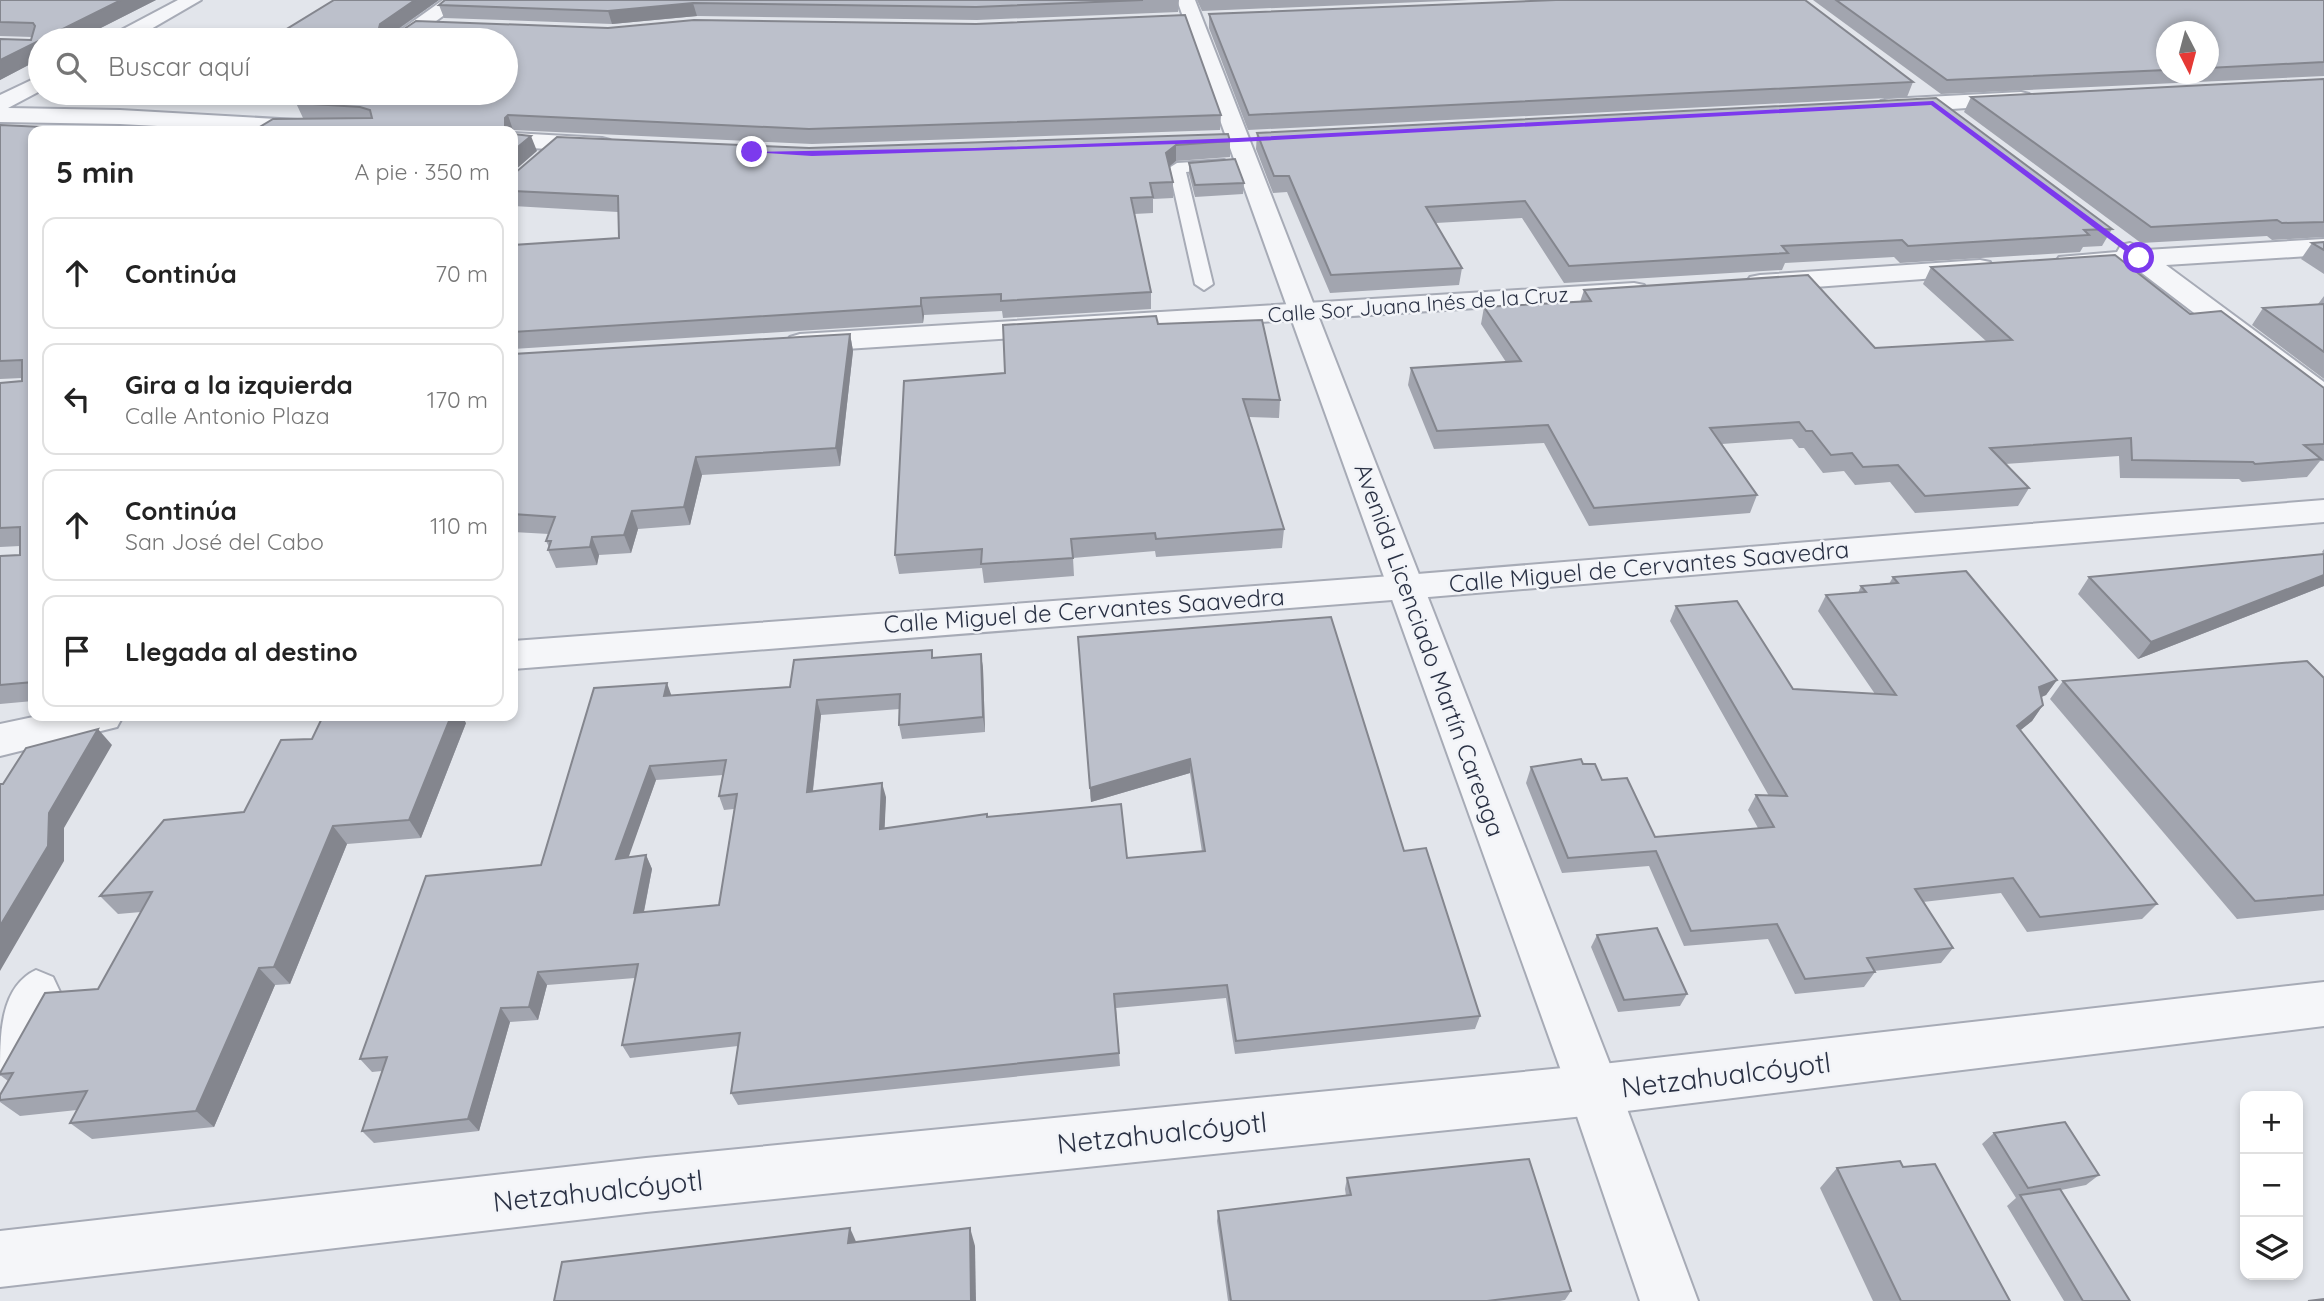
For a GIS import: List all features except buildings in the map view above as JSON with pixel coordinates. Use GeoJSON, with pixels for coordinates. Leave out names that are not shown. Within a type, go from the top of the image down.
{"type":"FeatureCollection","features":[{"type":"Feature","properties":{"kind":"street"},"geometry":{"type":"LineString","coordinates":[[140,28],[192,0]]}},
{"type":"Feature","properties":{"kind":"street"},"geometry":{"type":"LineString","coordinates":[[415,28],[456,0]]}},
{"type":"Feature","properties":{"kind":"street","name":"Avenida Licenciado Martín Careaga"},"geometry":{"type":"LineString","coordinates":[[1192,15],[1594,1090],[1669,1301]]}},
{"type":"Feature","properties":{"kind":"street"},"geometry":{"type":"LineString","coordinates":[[418,26],[446,27]]}},
{"type":"Feature","properties":{"kind":"street"},"geometry":{"type":"LineString","coordinates":[[1901,79],[1965,128]]}},
{"type":"Feature","properties":{"kind":"street"},"geometry":{"type":"LineString","coordinates":[[0,104],[28,89]]}},
{"type":"Feature","properties":{"kind":"street"},"geometry":{"type":"LineString","coordinates":[[1863,107],[2045,98]]}},
{"type":"Feature","properties":{"kind":"street"},"geometry":{"type":"LineString","coordinates":[[272,125],[301,106]]}},
{"type":"Feature","properties":{"kind":"street"},"geometry":{"type":"LineString","coordinates":[[0,115],[120,117],[288,126]]}},
{"type":"Feature","properties":{"kind":"street"},"geometry":{"type":"LineString","coordinates":[[518,140],[625,147]]}},
{"type":"Feature","properties":{"kind":"street"},"geometry":{"type":"LineString","coordinates":[[2107,234],[2324,397]]}},
{"type":"Feature","properties":{"kind":"street"},"geometry":{"type":"LineString","coordinates":[[2042,264],[2324,247]]}},
{"type":"Feature","properties":{"kind":"street"},"geometry":{"type":"LineString","coordinates":[[1735,284],[2000,267]]}},
{"type":"Feature","properties":{"kind":"street","name":"Calle Sor Juana Inés de la Cruz"},"geometry":{"type":"LineString","coordinates":[[776,344],[1666,289]]}},
{"type":"Feature","properties":{"kind":"street","name":"Calle Miguel de Cervantes Saavedra"},"geometry":{"type":"LineString","coordinates":[[518,655],[1405,587],[2324,510]]}},
{"type":"Feature","properties":{"kind":"street"},"geometry":{"type":"LineString","coordinates":[[0,740],[82,721]]}},
{"type":"Feature","properties":{"kind":"street"},"geometry":{"type":"LineString","coordinates":[[0,1051],[36,992]]}},
{"type":"Feature","properties":{"kind":"street","name":"Netzahualcóyotl"},"geometry":{"type":"LineString","coordinates":[[0,1259],[646,1185],[1594,1090],[2324,1004]]}},
{"type":"Feature","properties":{"kind":"lane"},"geometry":{"type":"LineString","coordinates":[[540,159],[559,143]]}},
{"type":"Feature","properties":{"kind":"lane"},"geometry":{"type":"LineString","coordinates":[[1204,284],[1177,168],[1240,146]]}},
{"type":"Feature","properties":{"kind":"route"},"geometry":{"type":"LineString","coordinates":[[752,152],[812,154],[975,150],[1238,140],[1933,103],[2139,258]]}}]}
